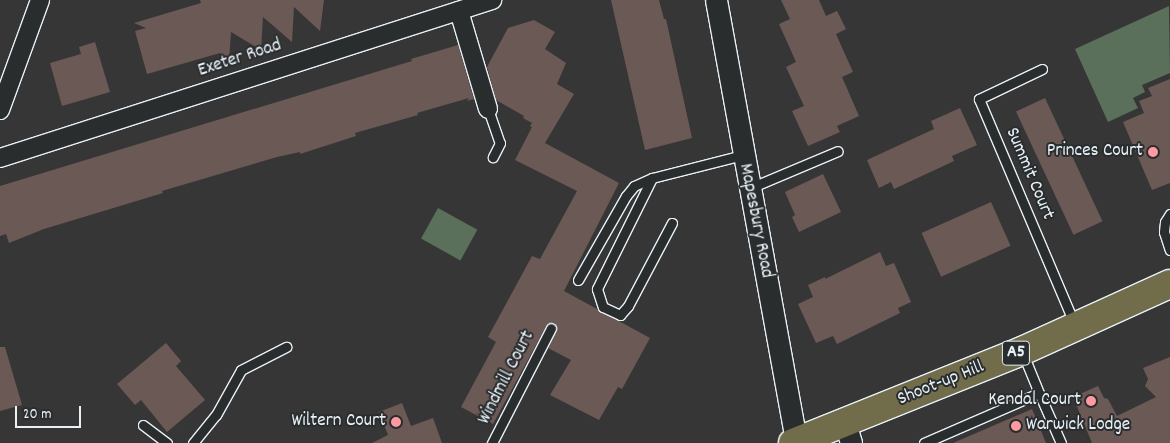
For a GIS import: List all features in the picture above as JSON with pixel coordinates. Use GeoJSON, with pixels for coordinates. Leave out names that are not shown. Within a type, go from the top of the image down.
{"type":"FeatureCollection","features":[{"type":"Feature","properties":{"kind":"main road","name":"Shoot-up Hill"},"geometry":{"type":"LineString","coordinates":[[794,442],[848,433],[1075,325],[1170,284]]}},
{"type":"Feature","properties":{"kind":"street"},"geometry":{"type":"LineString","coordinates":[[0,110],[40,0]]}},
{"type":"Feature","properties":{"kind":"street","name":"Exeter Road"},"geometry":{"type":"LineString","coordinates":[[0,158],[492,0]]}},
{"type":"Feature","properties":{"kind":"street","name":"Mapesbury Road"},"geometry":{"type":"LineString","coordinates":[[716,0],[794,442]]}},
{"type":"Feature","properties":{"kind":"street"},"geometry":{"type":"LineString","coordinates":[[459,11],[488,109]]}},
{"type":"Feature","properties":{"kind":"lane","name":"Summit Court"},"geometry":{"type":"LineString","coordinates":[[1042,69],[979,99],[1075,325]]}},
{"type":"Feature","properties":{"kind":"lane"},"geometry":{"type":"LineString","coordinates":[[488,109],[500,143],[493,157]]}},
{"type":"Feature","properties":{"kind":"lane"},"geometry":{"type":"LineString","coordinates":[[749,188],[838,151]]}},
{"type":"Feature","properties":{"kind":"lane"},"geometry":{"type":"LineString","coordinates":[[578,280],[626,196],[639,183],[743,155]]}},
{"type":"Feature","properties":{"kind":"lane"},"geometry":{"type":"LineString","coordinates":[[652,178],[597,289],[603,307],[620,315],[628,306],[672,222]]}},
{"type":"Feature","properties":{"kind":"lane"},"geometry":{"type":"LineString","coordinates":[[1170,214],[1164,232],[1170,250]]}},
{"type":"Feature","properties":{"kind":"lane","name":"Windmill Court"},"geometry":{"type":"LineString","coordinates":[[492,443],[551,328]]}},
{"type":"Feature","properties":{"kind":"lane"},"geometry":{"type":"LineString","coordinates":[[193,443],[216,415],[241,370],[286,347]]}},
{"type":"Feature","properties":{"kind":"lane"},"geometry":{"type":"LineString","coordinates":[[1022,351],[1061,443]]}},
{"type":"Feature","properties":{"kind":"lane"},"geometry":{"type":"LineString","coordinates":[[924,443],[1039,393]]}},
{"type":"Feature","properties":{"kind":"lane"},"geometry":{"type":"LineString","coordinates":[[143,425],[167,443]]}},
{"type":"Feature","properties":{"kind":"green space"},"geometry":{"type":"Polygon","coordinates":[[[1169,6],[1170,73],[1142,85],[1145,92],[1133,98],[1138,108],[1108,122],[1075,49],[1169,6]]]}},
{"type":"Feature","properties":{"kind":"green space"},"geometry":{"type":"Polygon","coordinates":[[[438,208],[477,230],[460,260],[421,239],[438,208]]]}},
{"type":"Feature","properties":{"kind":"building"},"geometry":{"type":"Polygon","coordinates":[[[200,0],[324,0],[320,31],[294,7],[292,42],[263,17],[261,50],[231,32],[229,61],[220,53],[147,74],[135,31],[146,28],[134,23],[201,3],[200,0]]]}},
{"type":"Feature","properties":{"kind":"building"},"geometry":{"type":"Polygon","coordinates":[[[611,0],[659,0],[664,19],[666,19],[692,138],[645,150],[611,0]]]}},
{"type":"Feature","properties":{"kind":"building"},"geometry":{"type":"Polygon","coordinates":[[[781,0],[819,0],[826,16],[837,11],[846,29],[836,34],[853,72],[842,77],[859,116],[837,126],[840,132],[808,146],[792,111],[804,106],[786,67],[796,62],[779,24],[790,19],[781,0]]]}},
{"type":"Feature","properties":{"kind":"building"},"geometry":{"type":"Polygon","coordinates":[[[534,20],[555,32],[545,49],[566,63],[557,84],[574,94],[545,143],[619,183],[564,291],[650,338],[622,389],[618,387],[599,420],[550,395],[571,360],[548,348],[557,328],[554,323],[548,323],[493,424],[461,407],[496,342],[488,337],[532,256],[540,259],[577,191],[515,160],[532,127],[530,126],[532,123],[523,118],[524,116],[496,100],[487,67],[508,28],[534,20]]]}},
{"type":"Feature","properties":{"kind":"building"},"geometry":{"type":"Polygon","coordinates":[[[95,42],[110,92],[62,106],[50,63],[81,54],[79,47],[95,42]]]}},
{"type":"Feature","properties":{"kind":"building"},"geometry":{"type":"Polygon","coordinates":[[[458,45],[474,99],[467,101],[469,98],[417,113],[418,115],[355,133],[356,136],[300,154],[300,152],[277,157],[162,191],[163,193],[44,229],[9,243],[6,234],[0,236],[0,186],[412,61],[411,59],[458,45]]]}},
{"type":"Feature","properties":{"kind":"building","name":"Princes Court"},"geometry":{"type":"Polygon","coordinates":[[[1170,79],[1170,183],[1152,190],[1123,122],[1144,113],[1139,101],[1152,96],[1148,88],[1170,79]]]}},
{"type":"Feature","properties":{"kind":"building"},"geometry":{"type":"Polygon","coordinates":[[[1045,98],[1102,221],[1073,235],[1016,112],[1045,98]]]}},
{"type":"Feature","properties":{"kind":"building"},"geometry":{"type":"Polygon","coordinates":[[[960,108],[977,145],[952,156],[954,161],[894,189],[891,182],[879,188],[867,160],[934,129],[931,121],[960,108]]]}},
{"type":"Feature","properties":{"kind":"building"},"geometry":{"type":"Polygon","coordinates":[[[823,174],[841,212],[799,232],[792,217],[795,215],[785,192],[823,174]]]}},
{"type":"Feature","properties":{"kind":"building"},"geometry":{"type":"Polygon","coordinates":[[[991,202],[1011,246],[941,277],[922,233],[991,202]]]}},
{"type":"Feature","properties":{"kind":"building"},"geometry":{"type":"Polygon","coordinates":[[[880,252],[886,266],[894,263],[911,302],[898,308],[900,313],[837,344],[833,336],[816,343],[798,304],[813,297],[808,285],[825,277],[825,279],[880,252]]]}},
{"type":"Feature","properties":{"kind":"building"},"geometry":{"type":"Polygon","coordinates":[[[166,343],[181,361],[176,366],[205,400],[167,432],[141,400],[135,405],[117,384],[166,343]]]}},
{"type":"Feature","properties":{"kind":"building"},"geometry":{"type":"Polygon","coordinates":[[[0,347],[5,347],[22,405],[0,411],[0,347]]]}},
{"type":"Feature","properties":{"kind":"building","name":"Kendal Court"},"geometry":{"type":"Polygon","coordinates":[[[1170,357],[1170,443],[1092,443],[1073,397],[1098,386],[1117,416],[1156,397],[1145,386],[1148,379],[1143,368],[1170,357]]]}},
{"type":"Feature","properties":{"kind":"building","name":"Wiltern Court"},"geometry":{"type":"Polygon","coordinates":[[[402,403],[411,426],[433,418],[442,443],[372,443],[388,435],[379,412],[402,403]]]}},
{"type":"Feature","properties":{"kind":"building","name":"Warwick Lodge"},"geometry":{"type":"Polygon","coordinates":[[[1032,409],[1046,443],[953,443],[1032,409]]]}},
{"type":"Feature","properties":{"kind":"place","name":"Princes Court"},"geometry":{"type":"Point","coordinates":[1153,152]}},
{"type":"Feature","properties":{"kind":"place","name":"Kendal Court"},"geometry":{"type":"Point","coordinates":[1091,401]}},
{"type":"Feature","properties":{"kind":"place","name":"Wiltern Court"},"geometry":{"type":"Point","coordinates":[396,422]}},
{"type":"Feature","properties":{"kind":"place","name":"Warwick Lodge"},"geometry":{"type":"Point","coordinates":[1016,426]}}]}
